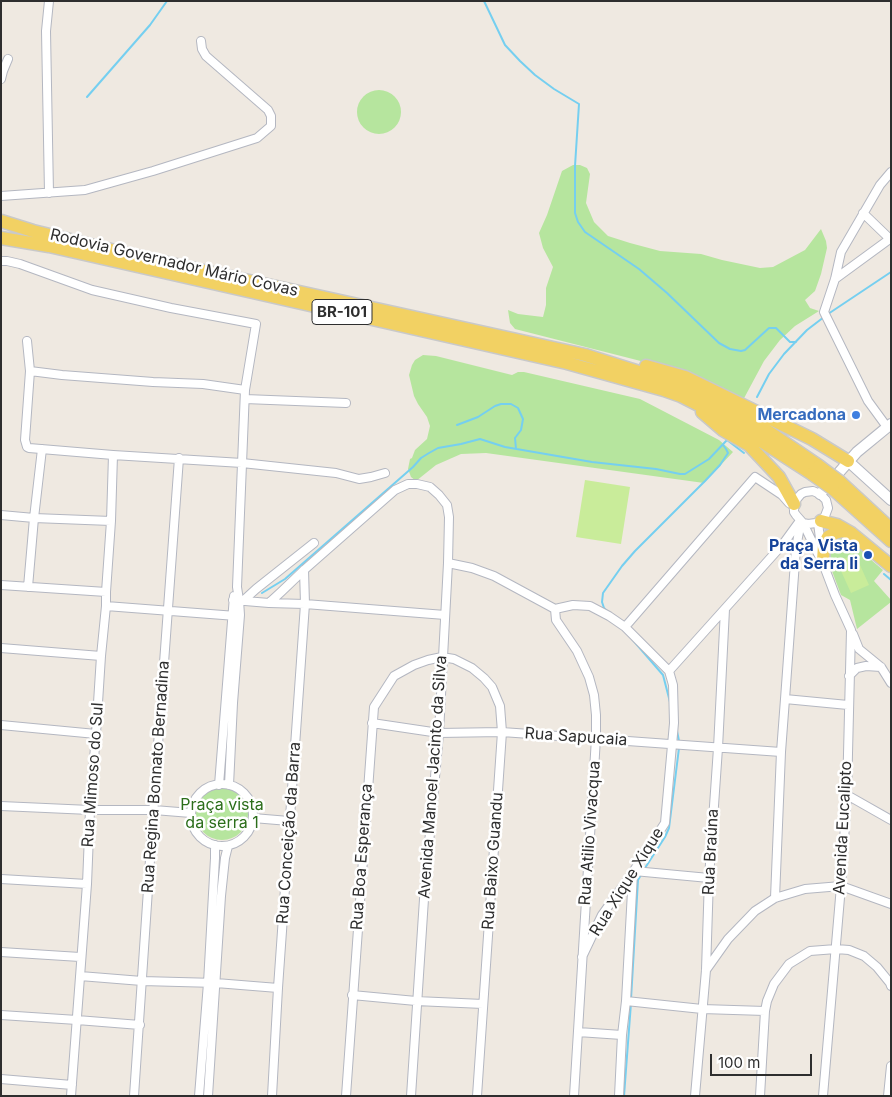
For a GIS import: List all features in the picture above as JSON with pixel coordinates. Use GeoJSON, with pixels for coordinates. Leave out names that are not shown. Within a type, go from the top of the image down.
{"type":"FeatureCollection","features":[{"type":"Feature","properties":{"kind":"main road","name":"Rodovia Governador Mário Covas"},"geometry":{"type":"LineString","coordinates":[[1,221],[33,231],[140,257],[585,355],[676,384],[759,432],[816,470],[891,528]]}},
{"type":"Feature","properties":{"kind":"main road","name":"Rodovia Governador Mário Covas"},"geometry":{"type":"LineString","coordinates":[[1,238],[49,246],[567,363],[681,396],[733,417]]}},
{"type":"Feature","properties":{"kind":"main road"},"geometry":{"type":"LineString","coordinates":[[733,417],[759,432],[812,438],[848,461]]}},
{"type":"Feature","properties":{"kind":"main road"},"geometry":{"type":"LineString","coordinates":[[759,432],[794,506]]}},
{"type":"Feature","properties":{"kind":"main road","name":"Rodovia Governador Mário Covas"},"geometry":{"type":"LineString","coordinates":[[836,485],[891,541]]}},
{"type":"Feature","properties":{"kind":"main road"},"geometry":{"type":"LineString","coordinates":[[820,522],[837,525],[851,533],[891,566]]}},
{"type":"Feature","properties":{"kind":"main road"},"geometry":{"type":"LineString","coordinates":[[823,563],[824,544],[828,537],[842,531],[851,533]]}},
{"type":"Feature","properties":{"kind":"street"},"geometry":{"type":"LineString","coordinates":[[49,1],[46,31],[49,193]]}},
{"type":"Feature","properties":{"kind":"street"},"geometry":{"type":"LineString","coordinates":[[1,196],[85,190],[257,138],[271,126],[271,116],[268,110],[206,56],[201,42]]}},
{"type":"Feature","properties":{"kind":"street"},"geometry":{"type":"LineString","coordinates":[[1,79],[8,59]]}},
{"type":"Feature","properties":{"kind":"street"},"geometry":{"type":"LineString","coordinates":[[820,494],[857,452],[889,425],[868,401],[824,312],[835,279],[840,252],[880,185],[891,172]]}},
{"type":"Feature","properties":{"kind":"street"},"geometry":{"type":"LineString","coordinates":[[835,279],[890,238],[863,213]]}},
{"type":"Feature","properties":{"kind":"street"},"geometry":{"type":"LineString","coordinates":[[1,261],[20,264],[92,290],[171,308],[256,324],[245,390],[237,587],[239,600],[219,785]]}},
{"type":"Feature","properties":{"kind":"street"},"geometry":{"type":"LineString","coordinates":[[27,340],[30,371],[25,440],[29,448],[242,463],[336,473],[359,478],[385,473]]}},
{"type":"Feature","properties":{"kind":"street"},"geometry":{"type":"LineString","coordinates":[[30,371],[153,382],[203,384],[245,390]]}},
{"type":"Feature","properties":{"kind":"street"},"geometry":{"type":"LineString","coordinates":[[245,398],[346,404]]}},
{"type":"Feature","properties":{"kind":"street"},"geometry":{"type":"LineString","coordinates":[[28,587],[42,449]]}},
{"type":"Feature","properties":{"kind":"street","name":"Rua Mimoso do Sul"},"geometry":{"type":"LineString","coordinates":[[71,1096],[106,606],[113,455]]}},
{"type":"Feature","properties":{"kind":"street","name":"Rua Regina Bonnato Bernadina"},"geometry":{"type":"LineString","coordinates":[[134,1096],[179,458]]}},
{"type":"Feature","properties":{"kind":"street"},"geometry":{"type":"LineString","coordinates":[[848,461],[891,500]]}},
{"type":"Feature","properties":{"kind":"street"},"geometry":{"type":"LineString","coordinates":[[625,627],[755,477],[782,495],[794,506]]}},
{"type":"Feature","properties":{"kind":"street","name":"Avenida Manoel Jacinto da Silva"},"geometry":{"type":"LineString","coordinates":[[304,570],[395,490],[408,484],[430,487],[447,505],[449,517],[448,563],[439,733],[416,1001],[411,1096]]}},
{"type":"Feature","properties":{"kind":"street"},"geometry":{"type":"LineString","coordinates":[[813,491],[820,494],[826,500],[828,508],[826,516],[820,522],[808,524],[801,522],[796,516],[794,506],[798,496],[805,492],[813,491]]}},
{"type":"Feature","properties":{"kind":"street"},"geometry":{"type":"LineString","coordinates":[[1,515],[111,521]]}},
{"type":"Feature","properties":{"kind":"street"},"geometry":{"type":"LineString","coordinates":[[448,563],[472,568],[494,576],[555,609],[573,605],[590,606],[625,627],[669,671],[801,522]]}},
{"type":"Feature","properties":{"kind":"street"},"geometry":{"type":"LineString","coordinates":[[775,898],[780,752],[796,548],[801,522]]}},
{"type":"Feature","properties":{"kind":"street","name":"Avenida Eucalipto"},"geometry":{"type":"LineString","coordinates":[[801,522],[823,563],[851,630],[847,795],[823,1096]]}},
{"type":"Feature","properties":{"kind":"street","name":"Avenida Eucalipto"},"geometry":{"type":"LineString","coordinates":[[820,522],[823,563]]}},
{"type":"Feature","properties":{"kind":"street"},"geometry":{"type":"LineString","coordinates":[[796,548],[804,540],[812,542]]}},
{"type":"Feature","properties":{"kind":"street"},"geometry":{"type":"LineString","coordinates":[[783,544],[789,542],[796,548]]}},
{"type":"Feature","properties":{"kind":"street"},"geometry":{"type":"LineString","coordinates":[[239,600],[256,589],[314,543]]}},
{"type":"Feature","properties":{"kind":"street"},"geometry":{"type":"LineString","coordinates":[[269,602],[304,570]]}},
{"type":"Feature","properties":{"kind":"street","name":"Rua Conceição da Barra"},"geometry":{"type":"LineString","coordinates":[[272,1096],[305,604],[304,570]]}},
{"type":"Feature","properties":{"kind":"street"},"geometry":{"type":"LineString","coordinates":[[1,585],[106,592]]}},
{"type":"Feature","properties":{"kind":"street"},"geometry":{"type":"LineString","coordinates":[[239,600],[445,615]]}},
{"type":"Feature","properties":{"kind":"street"},"geometry":{"type":"LineString","coordinates":[[106,606],[236,615]]}},
{"type":"Feature","properties":{"kind":"street","name":"Rua Atilio Vivacqua"},"geometry":{"type":"LineString","coordinates":[[555,609],[556,620],[577,651],[589,677],[594,695],[596,715],[574,1096]]}},
{"type":"Feature","properties":{"kind":"street","name":"Rua Braúna"},"geometry":{"type":"LineString","coordinates":[[694,1096],[706,970],[709,878],[725,609]]}},
{"type":"Feature","properties":{"kind":"street"},"geometry":{"type":"LineString","coordinates":[[229,785],[236,615]]}},
{"type":"Feature","properties":{"kind":"street"},"geometry":{"type":"LineString","coordinates":[[712,623],[723,627]]}},
{"type":"Feature","properties":{"kind":"street"},"geometry":{"type":"LineString","coordinates":[[851,630],[859,649],[880,668],[891,683]]}},
{"type":"Feature","properties":{"kind":"street"},"geometry":{"type":"LineString","coordinates":[[1,648],[101,656]]}},
{"type":"Feature","properties":{"kind":"street","name":"Rua Boa Esperança"},"geometry":{"type":"LineString","coordinates":[[346,1096],[374,707],[394,676],[414,665],[442,657]]}},
{"type":"Feature","properties":{"kind":"street","name":"Rua Baixo Guandu"},"geometry":{"type":"LineString","coordinates":[[442,657],[454,659],[472,668],[484,678],[492,686],[500,706],[502,732],[477,1096]]}},
{"type":"Feature","properties":{"kind":"street"},"geometry":{"type":"LineString","coordinates":[[849,676],[857,668],[866,666],[880,668]]}},
{"type":"Feature","properties":{"kind":"street","name":"Rua Xique Xique"},"geometry":{"type":"LineString","coordinates":[[582,957],[602,915],[664,824],[674,723],[673,685],[669,671]]}},
{"type":"Feature","properties":{"kind":"street"},"geometry":{"type":"LineString","coordinates":[[785,699],[848,705]]}},
{"type":"Feature","properties":{"kind":"street","name":"Rua Sapucaia"},"geometry":{"type":"LineString","coordinates":[[372,723],[439,733],[502,732],[780,752]]}},
{"type":"Feature","properties":{"kind":"street"},"geometry":{"type":"LineString","coordinates":[[1,725],[96,734]]}},
{"type":"Feature","properties":{"kind":"street"},"geometry":{"type":"LineString","coordinates":[[229,785],[247,796],[252,806],[252,823],[247,834],[239,841],[228,846],[215,845],[206,842],[198,834],[192,824],[191,813],[194,802],[201,793],[211,787],[229,785]]}},
{"type":"Feature","properties":{"kind":"street"},"geometry":{"type":"LineString","coordinates":[[847,795],[891,820]]}},
{"type":"Feature","properties":{"kind":"street"},"geometry":{"type":"LineString","coordinates":[[1,806],[90,810],[154,810],[191,813]]}},
{"type":"Feature","properties":{"kind":"street"},"geometry":{"type":"LineString","coordinates":[[253,818],[290,821]]}},
{"type":"Feature","properties":{"kind":"street"},"geometry":{"type":"LineString","coordinates":[[208,1096],[215,845]]}},
{"type":"Feature","properties":{"kind":"street"},"geometry":{"type":"LineString","coordinates":[[199,1096],[225,858],[228,846]]}},
{"type":"Feature","properties":{"kind":"street"},"geometry":{"type":"LineString","coordinates":[[619,1096],[622,1035],[630,1002],[633,871],[709,878]]}},
{"type":"Feature","properties":{"kind":"street"},"geometry":{"type":"LineString","coordinates":[[1,879],[87,884]]}},
{"type":"Feature","properties":{"kind":"street"},"geometry":{"type":"LineString","coordinates":[[706,970],[728,939],[755,911],[775,898],[804,889],[841,886],[891,904]]}},
{"type":"Feature","properties":{"kind":"street"},"geometry":{"type":"LineString","coordinates":[[760,1096],[767,1001],[774,984],[789,964],[810,951],[849,950],[864,956],[878,967],[891,986]]}},
{"type":"Feature","properties":{"kind":"street"},"geometry":{"type":"LineString","coordinates":[[1,952],[80,957]]}},
{"type":"Feature","properties":{"kind":"street"},"geometry":{"type":"LineString","coordinates":[[80,976],[278,988]]}},
{"type":"Feature","properties":{"kind":"street"},"geometry":{"type":"LineString","coordinates":[[352,995],[416,1001],[483,1004]]}},
{"type":"Feature","properties":{"kind":"street"},"geometry":{"type":"LineString","coordinates":[[630,1002],[702,1009],[765,1011]]}},
{"type":"Feature","properties":{"kind":"street"},"geometry":{"type":"LineString","coordinates":[[1,1015],[140,1025]]}},
{"type":"Feature","properties":{"kind":"street"},"geometry":{"type":"LineString","coordinates":[[578,1032],[622,1035]]}},
{"type":"Feature","properties":{"kind":"street"},"geometry":{"type":"LineString","coordinates":[[888,1096],[891,1066]]}},
{"type":"Feature","properties":{"kind":"street"},"geometry":{"type":"LineString","coordinates":[[1,1079],[72,1084]]}},
{"type":"Feature","properties":{"kind":"green space"},"geometry":{"type":"Polygon","coordinates":[[[383,90],[395,96],[400,103],[400,121],[395,128],[388,133],[375,134],[363,128],[358,121],[357,108],[363,96],[370,91],[383,90]]]}},
{"type":"Feature","properties":{"kind":"green space"},"geometry":{"type":"Polygon","coordinates":[[[573,165],[587,168],[590,174],[586,203],[594,222],[608,236],[660,251],[701,254],[760,268],[773,267],[805,250],[821,229],[827,248],[815,291],[805,300],[810,308],[819,311],[795,326],[780,340],[764,361],[742,402],[676,370],[515,329],[510,323],[508,310],[518,314],[543,317],[546,305],[546,288],[553,267],[543,248],[539,233],[562,171],[573,165]]]}},
{"type":"Feature","properties":{"kind":"green space"},"geometry":{"type":"Polygon","coordinates":[[[423,355],[436,356],[512,375],[524,372],[640,399],[719,440],[733,452],[704,483],[486,453],[461,454],[436,465],[416,481],[411,477],[408,469],[410,459],[415,450],[427,439],[430,426],[427,417],[414,396],[409,375],[415,360],[423,355]]]}},
{"type":"Feature","properties":{"kind":"green space"},"geometry":{"type":"Polygon","coordinates":[[[585,480],[630,487],[621,544],[576,537],[585,480]]]}},
{"type":"Feature","properties":{"kind":"green space","name":"Praça Vista da Serra Ii"},"geometry":{"type":"Polygon","coordinates":[[[842,535],[853,539],[863,553],[883,570],[874,581],[891,600],[891,602],[857,629],[850,600],[841,595],[829,563],[827,549],[835,538],[842,535]]]}},
{"type":"Feature","properties":{"kind":"green space"},"geometry":{"type":"Polygon","coordinates":[[[855,554],[869,585],[851,593],[837,562],[855,554]]]}},
{"type":"Feature","properties":{"kind":"green space","name":"Praça vista da serra 1"},"geometry":{"type":"Polygon","coordinates":[[[222,788],[232,790],[240,796],[246,804],[248,814],[246,824],[240,832],[232,838],[222,840],[212,838],[204,832],[198,824],[196,814],[198,804],[204,796],[212,790],[222,788]]]}},
{"type":"Feature","properties":{"kind":"waterway"},"geometry":{"type":"LineString","coordinates":[[87,97],[150,25],[167,1]]}},
{"type":"Feature","properties":{"kind":"waterway"},"geometry":{"type":"LineString","coordinates":[[484,1],[505,45],[535,75],[579,104],[575,166],[575,213],[578,222],[585,232],[639,269],[719,343],[730,349],[745,350],[769,328],[776,328],[790,342],[796,342]]}},
{"type":"Feature","properties":{"kind":"waterway"},"geometry":{"type":"LineString","coordinates":[[828,314],[891,272]]}},
{"type":"Feature","properties":{"kind":"waterway"},"geometry":{"type":"LineString","coordinates":[[757,397],[769,374],[784,354],[807,330],[824,317]]}},
{"type":"Feature","properties":{"kind":"waterway"},"geometry":{"type":"LineString","coordinates":[[457,425],[478,417],[495,406],[511,404],[518,408],[523,419],[521,430],[515,438],[516,449]]}},
{"type":"Feature","properties":{"kind":"waterway"},"geometry":{"type":"LineString","coordinates":[[262,593],[285,579],[421,458],[438,448],[480,439],[505,447],[592,462],[656,469],[680,474],[685,474],[709,459],[727,440],[744,453]]}},
{"type":"Feature","properties":{"kind":"waterway"},"geometry":{"type":"LineString","coordinates":[[607,611],[602,602],[603,593],[635,551],[720,465],[728,453],[723,445]]}},
{"type":"Feature","properties":{"kind":"waterway"},"geometry":{"type":"LineString","coordinates":[[884,574],[891,580]]}},
{"type":"Feature","properties":{"kind":"waterway"},"geometry":{"type":"LineString","coordinates":[[632,639],[663,675],[670,702]]}},
{"type":"Feature","properties":{"kind":"waterway"},"geometry":{"type":"LineString","coordinates":[[677,731],[679,741]]}},
{"type":"Feature","properties":{"kind":"waterway"},"geometry":{"type":"LineString","coordinates":[[645,868],[669,828],[679,748]]}},
{"type":"Feature","properties":{"kind":"waterway"},"geometry":{"type":"LineString","coordinates":[[631,999],[638,880],[641,875]]}},
{"type":"Feature","properties":{"kind":"waterway"},"geometry":{"type":"LineString","coordinates":[[624,1096],[631,1003]]}},
{"type":"Feature","properties":{"kind":"place","name":"Mercadona"},"geometry":{"type":"Point","coordinates":[856,415]}},
{"type":"Feature","properties":{"kind":"place","name":"Praça Vista da Serra Ii"},"geometry":{"type":"Point","coordinates":[868,555]}}]}
